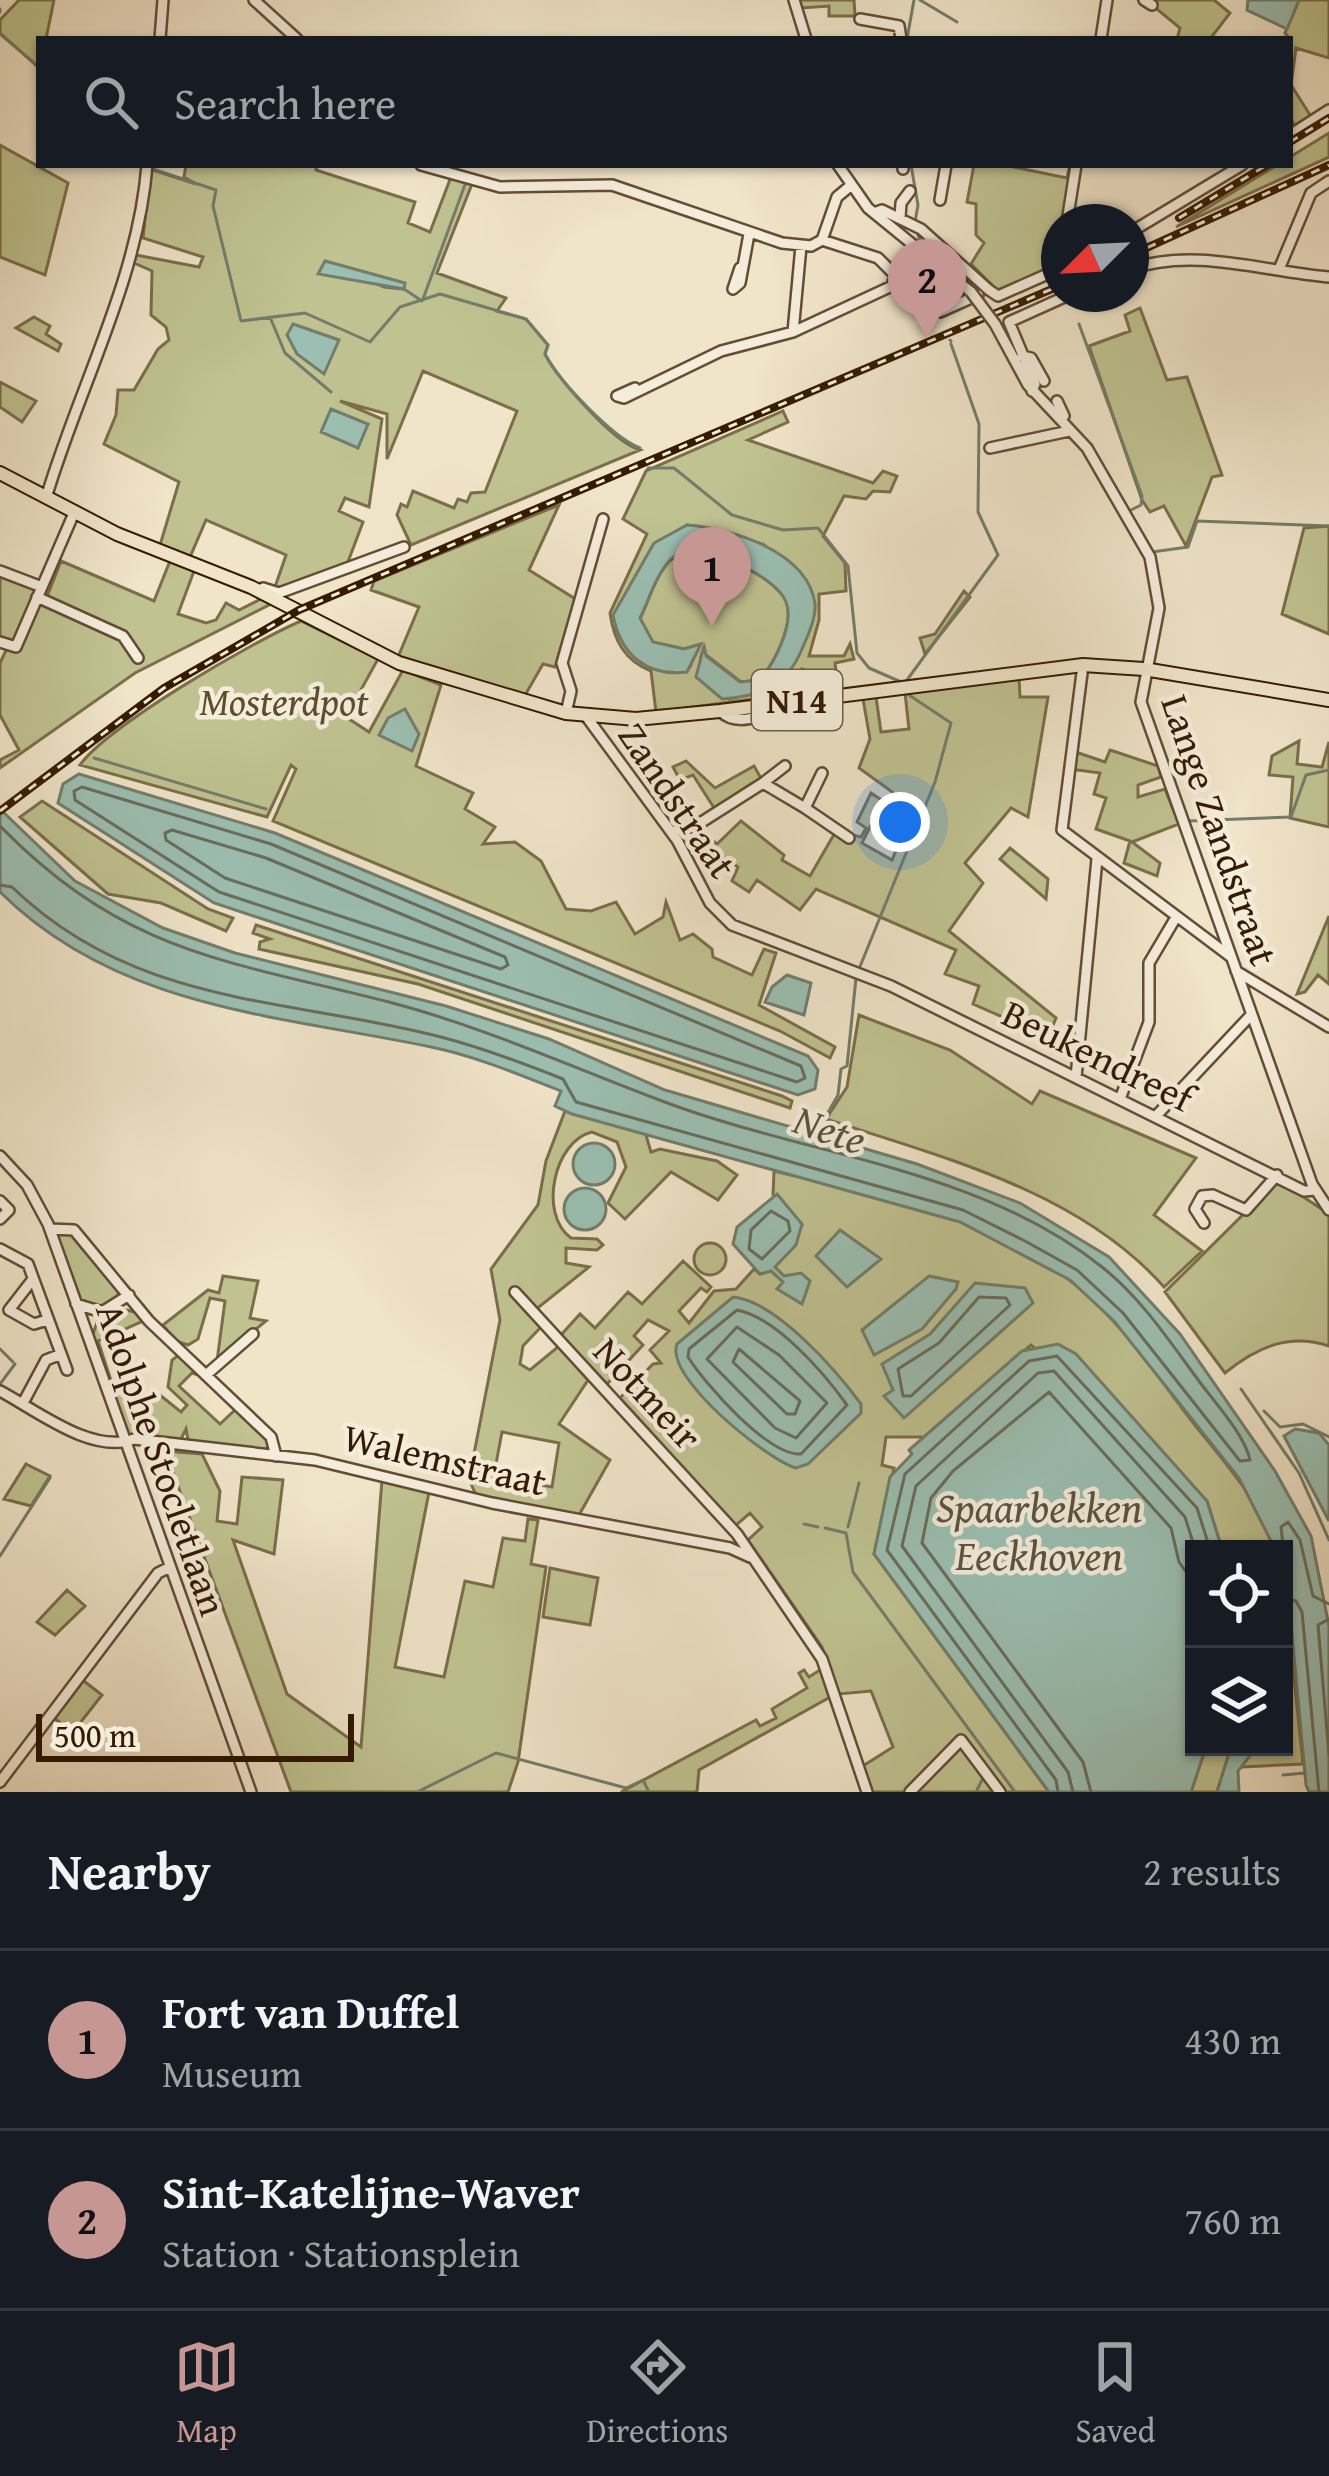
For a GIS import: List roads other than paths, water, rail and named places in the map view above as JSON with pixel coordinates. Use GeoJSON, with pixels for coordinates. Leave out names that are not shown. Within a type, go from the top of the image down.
{"type":"FeatureCollection","features":[{"type":"Feature","properties":{"kind":"main road","name":"N14"},"geometry":{"type":"LineString","coordinates":[[0,473],[74,513],[259,591],[342,638],[420,671],[566,713],[637,719],[1084,664],[1144,669],[1329,700]]}},
{"type":"Feature","properties":{"kind":"street"},"geometry":{"type":"LineString","coordinates":[[160,36],[164,0]]}},
{"type":"Feature","properties":{"kind":"street"},"geometry":{"type":"LineString","coordinates":[[254,0],[294,36]]}},
{"type":"Feature","properties":{"kind":"street"},"geometry":{"type":"LineString","coordinates":[[794,0],[805,36]]}},
{"type":"Feature","properties":{"kind":"street"},"geometry":{"type":"LineString","coordinates":[[1101,36],[1107,0]]}},
{"type":"Feature","properties":{"kind":"street"},"geometry":{"type":"LineString","coordinates":[[860,19],[899,26],[901,36]]}},
{"type":"Feature","properties":{"kind":"street"},"geometry":{"type":"LineString","coordinates":[[1293,133],[1329,110]]}},
{"type":"Feature","properties":{"kind":"street"},"geometry":{"type":"LineString","coordinates":[[46,498],[80,389],[138,240],[147,168]]}},
{"type":"Feature","properties":{"kind":"street"},"geometry":{"type":"LineString","coordinates":[[432,168],[500,187],[612,184],[749,234],[801,246],[822,240],[886,262],[894,282],[879,296],[793,332],[725,350],[635,388]]}},
{"type":"Feature","properties":{"kind":"street"},"geometry":{"type":"LineString","coordinates":[[840,168],[849,187],[874,214],[971,292],[995,324],[1032,391],[1062,425]]}},
{"type":"Feature","properties":{"kind":"street"},"geometry":{"type":"LineString","coordinates":[[940,200],[945,168]]}},
{"type":"Feature","properties":{"kind":"street"},"geometry":{"type":"LineString","coordinates":[[1069,204],[1075,168]]}},
{"type":"Feature","properties":{"kind":"street"},"geometry":{"type":"LineString","coordinates":[[1149,219],[1237,168]]}},
{"type":"Feature","properties":{"kind":"street"},"geometry":{"type":"LineString","coordinates":[[1280,267],[1311,193],[1329,181]]}},
{"type":"Feature","properties":{"kind":"street"},"geometry":{"type":"LineString","coordinates":[[822,240],[837,197],[849,187]]}},
{"type":"Feature","properties":{"kind":"street"},"geometry":{"type":"LineString","coordinates":[[900,218],[901,203],[910,191]]}},
{"type":"Feature","properties":{"kind":"street"},"geometry":{"type":"LineString","coordinates":[[874,214],[882,210],[921,229],[988,290],[1002,295],[1041,277]]}},
{"type":"Feature","properties":{"kind":"street"},"geometry":{"type":"LineString","coordinates":[[740,268],[749,234]]}},
{"type":"Feature","properties":{"kind":"street"},"geometry":{"type":"LineString","coordinates":[[793,332],[801,246]]}},
{"type":"Feature","properties":{"kind":"street"},"geometry":{"type":"LineString","coordinates":[[1149,264],[1280,267],[1329,277]]}},
{"type":"Feature","properties":{"kind":"street"},"geometry":{"type":"LineString","coordinates":[[940,311],[988,290]]}},
{"type":"Feature","properties":{"kind":"street"},"geometry":{"type":"LineString","coordinates":[[1032,391],[1035,384],[1010,321],[1041,307]]}},
{"type":"Feature","properties":{"kind":"street"},"geometry":{"type":"LineString","coordinates":[[1022,356],[1031,358],[1044,381]]}},
{"type":"Feature","properties":{"kind":"street"},"geometry":{"type":"LineString","coordinates":[[1058,400],[1062,425]]}},
{"type":"Feature","properties":{"kind":"street"},"geometry":{"type":"LineString","coordinates":[[990,448],[1062,425]]}},
{"type":"Feature","properties":{"kind":"street","name":"Lange Zandstraat"},"geometry":{"type":"LineString","coordinates":[[1062,425],[1154,568],[1158,618],[1141,701],[1315,1190],[1329,1210]]}},
{"type":"Feature","properties":{"kind":"street"},"geometry":{"type":"LineString","coordinates":[[0,643],[16,647],[74,513]]}},
{"type":"Feature","properties":{"kind":"street"},"geometry":{"type":"LineString","coordinates":[[566,713],[571,692],[562,663],[603,519]]}},
{"type":"Feature","properties":{"kind":"street"},"geometry":{"type":"LineString","coordinates":[[259,591],[279,593],[344,574],[404,547]]}},
{"type":"Feature","properties":{"kind":"street"},"geometry":{"type":"LineString","coordinates":[[0,571],[123,636],[138,658]]}},
{"type":"Feature","properties":{"kind":"street"},"geometry":{"type":"LineString","coordinates":[[1084,664],[1061,826],[1175,920],[1231,957]]}},
{"type":"Feature","properties":{"kind":"street","name":"Zandstraat"},"geometry":{"type":"LineString","coordinates":[[586,716],[671,832],[710,903],[733,925],[858,971]]}},
{"type":"Feature","properties":{"kind":"street"},"geometry":{"type":"LineString","coordinates":[[671,832],[698,825],[785,766]]}},
{"type":"Feature","properties":{"kind":"street"},"geometry":{"type":"LineString","coordinates":[[805,808],[822,773]]}},
{"type":"Feature","properties":{"kind":"street"},"geometry":{"type":"LineString","coordinates":[[763,783],[849,838]]}},
{"type":"Feature","properties":{"kind":"street"},"geometry":{"type":"LineString","coordinates":[[1076,1077],[1097,859]]}},
{"type":"Feature","properties":{"kind":"street"},"geometry":{"type":"LineString","coordinates":[[1120,1099],[1149,1022],[1149,963],[1175,920]]}},
{"type":"Feature","properties":{"kind":"street","name":"Beukendreef"},"geometry":{"type":"LineString","coordinates":[[858,971],[1304,1191],[1315,1190]]}},
{"type":"Feature","properties":{"kind":"street"},"geometry":{"type":"LineString","coordinates":[[1236,971],[1329,1028]]}},
{"type":"Feature","properties":{"kind":"street"},"geometry":{"type":"LineString","coordinates":[[1156,1116],[1251,1015]]}},
{"type":"Feature","properties":{"kind":"street","name":"Adolphe Stocletlaan"},"geometry":{"type":"LineString","coordinates":[[0,1156],[31,1190],[50,1228],[167,1568],[251,1792]]}},
{"type":"Feature","properties":{"kind":"street"},"geometry":{"type":"LineString","coordinates":[[1204,1223],[1195,1209],[1204,1195],[1246,1210],[1277,1174]]}},
{"type":"Feature","properties":{"kind":"street"},"geometry":{"type":"LineString","coordinates":[[0,1201],[9,1210],[0,1219]]}},
{"type":"Feature","properties":{"kind":"street"},"geometry":{"type":"LineString","coordinates":[[50,1228],[74,1230],[136,1305],[271,1437],[276,1456]]}},
{"type":"Feature","properties":{"kind":"street"},"geometry":{"type":"LineString","coordinates":[[0,1249],[28,1264],[67,1370]]}},
{"type":"Feature","properties":{"kind":"street"},"geometry":{"type":"LineString","coordinates":[[33,1279],[4,1308],[34,1324],[47,1320]]}},
{"type":"Feature","properties":{"kind":"street","name":"Notmeir"},"geometry":{"type":"LineString","coordinates":[[515,1292],[737,1534],[822,1659],[867,1792]]}},
{"type":"Feature","properties":{"kind":"street"},"geometry":{"type":"LineString","coordinates":[[85,1330],[129,1295]]}},
{"type":"Feature","properties":{"kind":"street"},"geometry":{"type":"LineString","coordinates":[[76,1304],[94,1312],[136,1305]]}},
{"type":"Feature","properties":{"kind":"street"},"geometry":{"type":"LineString","coordinates":[[206,1375],[253,1334]]}},
{"type":"Feature","properties":{"kind":"street"},"geometry":{"type":"LineString","coordinates":[[23,1403],[46,1360],[59,1355]]}},
{"type":"Feature","properties":{"kind":"street","name":"Walemstraat"},"geometry":{"type":"LineString","coordinates":[[0,1390],[75,1432],[124,1443],[134,1439],[359,1468],[492,1503],[730,1548],[750,1557]]}},
{"type":"Feature","properties":{"kind":"street"},"geometry":{"type":"LineString","coordinates":[[730,1548],[737,1534]]}},
{"type":"Feature","properties":{"kind":"street"},"geometry":{"type":"LineString","coordinates":[[0,1782],[167,1568]]}},
{"type":"Feature","properties":{"kind":"street"},"geometry":{"type":"LineString","coordinates":[[910,1792],[962,1740],[1000,1792]]}},
{"type":"Feature","properties":{"kind":"water"},"geometry":{"type":"Polygon","coordinates":[[[1248,0],[1299,0],[1287,29],[1247,10],[1248,0]]]}},
{"type":"Feature","properties":{"kind":"water"},"geometry":{"type":"Polygon","coordinates":[[[325,261],[405,283],[404,289],[318,274],[325,261]]]}},
{"type":"Feature","properties":{"kind":"water"},"geometry":{"type":"Polygon","coordinates":[[[293,324],[339,340],[324,374],[297,354],[287,335],[293,324]]]}},
{"type":"Feature","properties":{"kind":"water"},"geometry":{"type":"Polygon","coordinates":[[[331,409],[368,424],[358,448],[321,432],[331,409]]]}},
{"type":"Feature","properties":{"kind":"water"},"geometry":{"type":"Polygon","coordinates":[[[687,525],[724,531],[764,546],[798,570],[809,586],[815,610],[809,633],[789,672],[771,687],[722,699],[696,677],[704,646],[706,656],[740,682],[760,680],[777,654],[788,621],[779,591],[752,571],[715,556],[682,553],[671,559],[640,618],[653,642],[684,649],[701,644],[687,672],[649,667],[622,642],[613,615],[654,543],[687,525]]]}},
{"type":"Feature","properties":{"kind":"water"},"geometry":{"type":"Polygon","coordinates":[[[405,709],[419,734],[412,751],[379,735],[388,718],[405,709]]]}},
{"type":"Feature","properties":{"kind":"water"},"geometry":{"type":"Polygon","coordinates":[[[79,774],[275,833],[808,1056],[818,1070],[815,1089],[798,1095],[214,903],[58,803],[63,784],[79,774]]]}},
{"type":"Feature","properties":{"kind":"water"},"geometry":{"type":"Polygon","coordinates":[[[0,809],[75,881],[163,928],[235,953],[446,1006],[549,1039],[665,1090],[917,1164],[1020,1203],[1109,1257],[1180,1334],[1275,1471],[1311,1536],[1329,1626],[1329,1792],[1309,1792],[1306,1785],[1293,1646],[1293,1540],[1270,1540],[1239,1478],[1114,1321],[1070,1280],[960,1222],[572,1114],[555,1106],[561,1091],[480,1060],[259,1015],[148,984],[46,931],[0,892],[0,809]]]}},
{"type":"Feature","properties":{"kind":"water"},"geometry":{"type":"Polygon","coordinates":[[[787,975],[811,983],[804,1015],[765,1002],[772,987],[787,975]]]}},
{"type":"Feature","properties":{"kind":"water"},"geometry":{"type":"Polygon","coordinates":[[[594,1143],[609,1149],[615,1164],[609,1179],[594,1185],[579,1179],[573,1164],[579,1149],[594,1143]]]}},
{"type":"Feature","properties":{"kind":"water"},"geometry":{"type":"Polygon","coordinates":[[[585,1188],[600,1194],[606,1209],[600,1224],[585,1230],[570,1224],[564,1209],[570,1194],[585,1188]]]}},
{"type":"Feature","properties":{"kind":"water"},"geometry":{"type":"Polygon","coordinates":[[[777,1194],[802,1224],[796,1245],[775,1267],[784,1276],[801,1273],[810,1281],[802,1304],[777,1289],[783,1282],[771,1271],[760,1274],[733,1244],[737,1227],[777,1194]]]}},
{"type":"Feature","properties":{"kind":"water"},"geometry":{"type":"Polygon","coordinates":[[[840,1230],[881,1259],[847,1287],[816,1256],[840,1230]]]}},
{"type":"Feature","properties":{"kind":"water"},"geometry":{"type":"Polygon","coordinates":[[[929,1276],[958,1282],[956,1289],[922,1329],[874,1355],[862,1330],[929,1276]]]}},
{"type":"Feature","properties":{"kind":"water"},"geometry":{"type":"Polygon","coordinates":[[[975,1283],[1025,1288],[1033,1303],[904,1418],[884,1396],[893,1390],[882,1364],[930,1334],[975,1283]]]}},
{"type":"Feature","properties":{"kind":"water"},"geometry":{"type":"Polygon","coordinates":[[[733,1297],[750,1301],[786,1324],[821,1356],[861,1404],[861,1413],[808,1464],[796,1468],[742,1434],[701,1395],[677,1358],[677,1344],[733,1297]]]}},
{"type":"Feature","properties":{"kind":"water","name":"Spaarbekken Eeckhoven"},"geometry":{"type":"Polygon","coordinates":[[[1058,1344],[1076,1354],[1207,1501],[1219,1540],[1185,1540],[1185,1756],[1203,1756],[1191,1792],[1049,1792],[874,1554],[890,1477],[912,1454],[909,1450],[1022,1351],[1058,1344]]]}},
{"type":"Feature","properties":{"kind":"water"},"geometry":{"type":"Polygon","coordinates":[[[1295,1429],[1319,1433],[1329,1445],[1329,1521],[1284,1436],[1295,1429]]]}},
{"type":"Feature","properties":{"kind":"water"},"geometry":{"type":"Polygon","coordinates":[[[1228,1756],[1250,1756],[1238,1771],[1239,1792],[1217,1792],[1228,1756]]]}},
{"type":"Feature","properties":{"kind":"waterway"},"geometry":{"type":"LineString","coordinates":[[908,36],[914,0]]}},
{"type":"Feature","properties":{"kind":"waterway"},"geometry":{"type":"LineString","coordinates":[[920,0],[957,22]]}},
{"type":"Feature","properties":{"kind":"waterway"},"geometry":{"type":"LineString","coordinates":[[0,34],[36,64]]}},
{"type":"Feature","properties":{"kind":"waterway"},"geometry":{"type":"LineString","coordinates":[[150,168],[216,190],[213,206],[241,321],[305,313],[370,342],[400,307],[440,294],[526,319],[548,345],[545,354],[573,392],[615,433],[640,448]]}},
{"type":"Feature","properties":{"kind":"waterway"},"geometry":{"type":"LineString","coordinates":[[912,168],[918,205],[915,222]]}},
{"type":"Feature","properties":{"kind":"waterway"},"geometry":{"type":"LineString","coordinates":[[423,299],[466,182]]}},
{"type":"Feature","properties":{"kind":"waterway"},"geometry":{"type":"LineString","coordinates":[[917,231],[921,244]]}},
{"type":"Feature","properties":{"kind":"waterway"},"geometry":{"type":"LineString","coordinates":[[925,260],[940,307]]}},
{"type":"Feature","properties":{"kind":"waterway"},"geometry":{"type":"LineString","coordinates":[[404,289],[422,301]]}},
{"type":"Feature","properties":{"kind":"waterway"},"geometry":{"type":"LineString","coordinates":[[270,317],[285,353],[331,392]]}},
{"type":"Feature","properties":{"kind":"waterway"},"geometry":{"type":"LineString","coordinates":[[1079,324],[1142,496],[1141,505],[1129,511]]}},
{"type":"Feature","properties":{"kind":"waterway"},"geometry":{"type":"LineString","coordinates":[[907,680],[998,555],[978,512],[979,424],[951,344]]}},
{"type":"Feature","properties":{"kind":"waterway"},"geometry":{"type":"LineString","coordinates":[[648,468],[674,468],[732,515],[783,530],[818,528],[848,566],[857,653],[869,668],[908,685]]}},
{"type":"Feature","properties":{"kind":"waterway"},"geometry":{"type":"LineString","coordinates":[[1152,552],[1188,547],[1197,521],[1329,526]]}},
{"type":"Feature","properties":{"kind":"waterway"},"geometry":{"type":"LineString","coordinates":[[859,969],[935,782],[951,723],[909,695]]}},
{"type":"Feature","properties":{"kind":"waterway"},"geometry":{"type":"LineString","coordinates":[[94,758],[266,809]]}},
{"type":"Feature","properties":{"kind":"waterway"},"geometry":{"type":"LineString","coordinates":[[1188,821],[1291,817],[1306,775],[1329,770]]}},
{"type":"Feature","properties":{"kind":"waterway","name":"Nete"},"geometry":{"type":"LineString","coordinates":[[826,1116],[838,1095],[841,1069],[847,1066],[856,978]]}},
{"type":"Feature","properties":{"kind":"waterway"},"geometry":{"type":"LineString","coordinates":[[0,1349],[13,1362]]}},
{"type":"Feature","properties":{"kind":"waterway"},"geometry":{"type":"LineString","coordinates":[[0,1384],[15,1364]]}},
{"type":"Feature","properties":{"kind":"waterway"},"geometry":{"type":"LineString","coordinates":[[1241,1389],[1299,1473],[1329,1540]]}},
{"type":"Feature","properties":{"kind":"waterway"},"geometry":{"type":"LineString","coordinates":[[1264,1411],[1280,1427],[1303,1424],[1329,1437]]}},
{"type":"Feature","properties":{"kind":"waterway"},"geometry":{"type":"LineString","coordinates":[[0,1556],[50,1478]]}},
{"type":"Feature","properties":{"kind":"waterway"},"geometry":{"type":"LineString","coordinates":[[848,1527],[859,1483]]}},
{"type":"Feature","properties":{"kind":"waterway"},"geometry":{"type":"LineString","coordinates":[[804,1524],[818,1527]]}},
{"type":"Feature","properties":{"kind":"waterway"},"geometry":{"type":"LineString","coordinates":[[825,1528],[846,1533],[853,1572],[1015,1792]]}},
{"type":"Feature","properties":{"kind":"waterway"},"geometry":{"type":"LineString","coordinates":[[417,1792],[496,1753],[626,1788],[643,1780],[649,1792]]}},
{"type":"Feature","properties":{"kind":"waterway"},"geometry":{"type":"LineString","coordinates":[[1283,1775],[1305,1773]]}},
{"type":"Feature","properties":{"kind":"waterway"},"geometry":{"type":"LineString","coordinates":[[976,1792],[983,1778]]}},
{"type":"Feature","properties":{"kind":"railway"},"geometry":{"type":"LineString","coordinates":[[1293,140],[1329,118]]}},
{"type":"Feature","properties":{"kind":"railway"},"geometry":{"type":"LineString","coordinates":[[1149,247],[1329,165]]}},
{"type":"Feature","properties":{"kind":"railway"},"geometry":{"type":"LineString","coordinates":[[1179,218],[1262,168]]}},
{"type":"Feature","properties":{"kind":"railway"},"geometry":{"type":"LineString","coordinates":[[0,811],[164,688],[299,610],[1041,294]]}},
{"type":"Feature","properties":{"kind":"place","name":"Sint-Katelijne-Waver"},"geometry":{"type":"Point","coordinates":[927,338]}},
{"type":"Feature","properties":{"kind":"place","name":"Fort van Duffel"},"geometry":{"type":"Point","coordinates":[712,626]}},
{"type":"Feature","properties":{"kind":"park label","name":"Mosterdpot"},"geometry":{"type":"Point","coordinates":[284,701]}}]}
